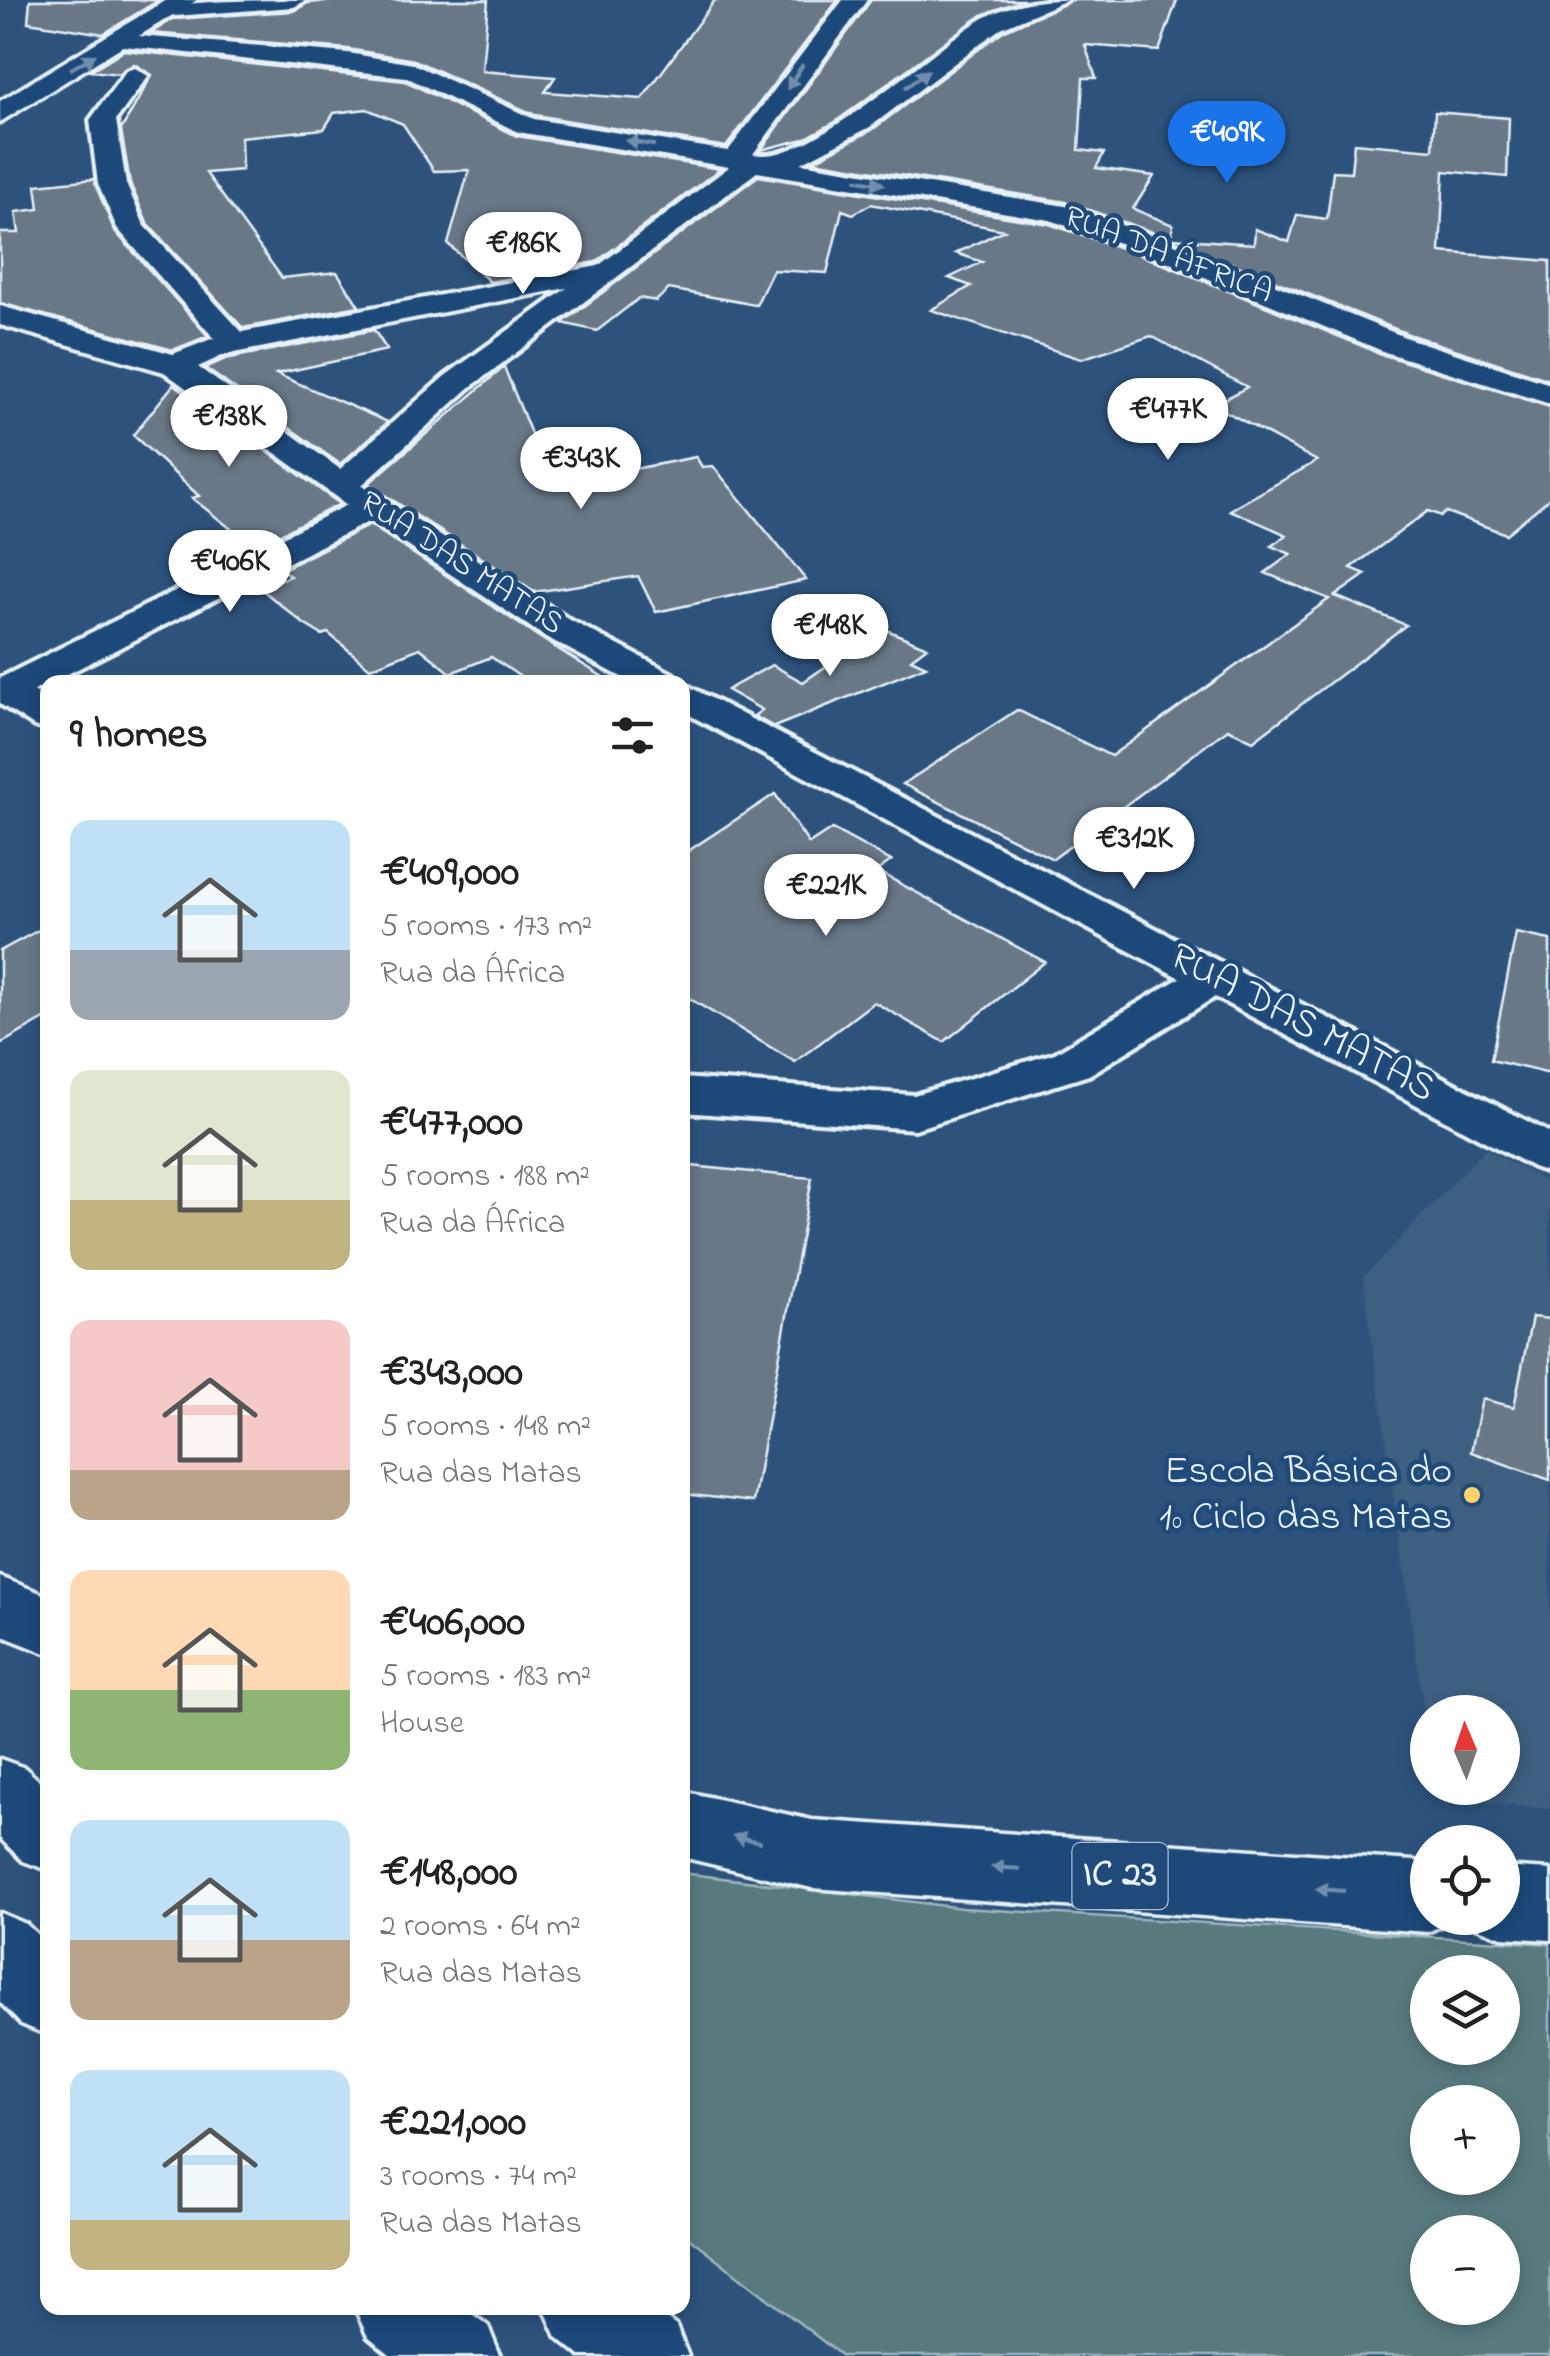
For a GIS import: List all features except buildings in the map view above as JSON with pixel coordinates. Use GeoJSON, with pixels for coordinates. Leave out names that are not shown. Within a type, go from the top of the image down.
{"type":"FeatureCollection","features":[{"type":"Feature","properties":{"kind":"main road"},"geometry":{"type":"LineString","coordinates":[[0,113],[179,4]]}},
{"type":"Feature","properties":{"kind":"main road"},"geometry":{"type":"LineString","coordinates":[[0,1606],[40,1623]]}},
{"type":"Feature","properties":{"kind":"main road"},"geometry":{"type":"LineString","coordinates":[[0,1791],[40,1828]]}},
{"type":"Feature","properties":{"kind":"main road","name":"IC 23"},"geometry":{"type":"LineString","coordinates":[[690,1826],[812,1854],[1410,1896]]}},
{"type":"Feature","properties":{"kind":"main road"},"geometry":{"type":"LineString","coordinates":[[1520,1904],[1550,1906]]}},
{"type":"Feature","properties":{"kind":"main road"},"geometry":{"type":"LineString","coordinates":[[0,1949],[40,1990]]}},
{"type":"Feature","properties":{"kind":"main road"},"geometry":{"type":"LineString","coordinates":[[406,2315],[458,2356]]}},
{"type":"Feature","properties":{"kind":"main road"},"geometry":{"type":"LineString","coordinates":[[595,2315],[646,2356]]}},
{"type":"Feature","properties":{"kind":"street"},"geometry":{"type":"LineString","coordinates":[[179,4],[294,0]]}},
{"type":"Feature","properties":{"kind":"street"},"geometry":{"type":"LineString","coordinates":[[754,162],[760,131],[807,58],[854,0]]}},
{"type":"Feature","properties":{"kind":"street"},"geometry":{"type":"LineString","coordinates":[[341,486],[476,367],[604,272],[682,222],[754,162],[861,121],[993,22],[1055,0]]}},
{"type":"Feature","properties":{"kind":"street","name":"RUA DA ÁFRICA"},"geometry":{"type":"LineString","coordinates":[[124,39],[308,56],[414,72],[527,126],[1055,212],[1147,243],[1396,345],[1550,394]]}},
{"type":"Feature","properties":{"kind":"street"},"geometry":{"type":"LineString","coordinates":[[135,76],[102,120],[112,184],[131,228],[235,343]]}},
{"type":"Feature","properties":{"kind":"street"},"geometry":{"type":"LineString","coordinates":[[175,364],[235,343],[604,272]]}},
{"type":"Feature","properties":{"kind":"street","name":"RUA DAS MATAS"},"geometry":{"type":"LineString","coordinates":[[0,315],[175,364],[341,486],[556,628],[646,675]]}},
{"type":"Feature","properties":{"kind":"street"},"geometry":{"type":"LineString","coordinates":[[40,713],[6,690],[373,506]]}},
{"type":"Feature","properties":{"kind":"street","name":"RUA DAS MATAS"},"geometry":{"type":"LineString","coordinates":[[690,699],[1215,978],[1546,1147]]}},
{"type":"Feature","properties":{"kind":"street"},"geometry":{"type":"LineString","coordinates":[[690,1096],[915,1112],[1072,1064],[1215,978]]}},
{"type":"Feature","properties":{"kind":"shaded area","name":"Escola Básica do 1º Ciclo das Matas"},"geometry":{"type":"Polygon","coordinates":[[[1485,1149],[1550,1183],[1550,1809],[1509,1805],[1520,1805],[1520,1695],[1422,1695],[1363,1278],[1485,1149]]]}},
{"type":"Feature","properties":{"kind":"green space"},"geometry":{"type":"Polygon","coordinates":[[[690,1874],[962,1908],[1550,1944],[1550,2356],[842,2356],[690,2238],[690,1874]]]}},
{"type":"Feature","properties":{"kind":"place","name":"Escola Básica do 1º Ciclo das Matas"},"geometry":{"type":"Point","coordinates":[1472,1495]}}]}
